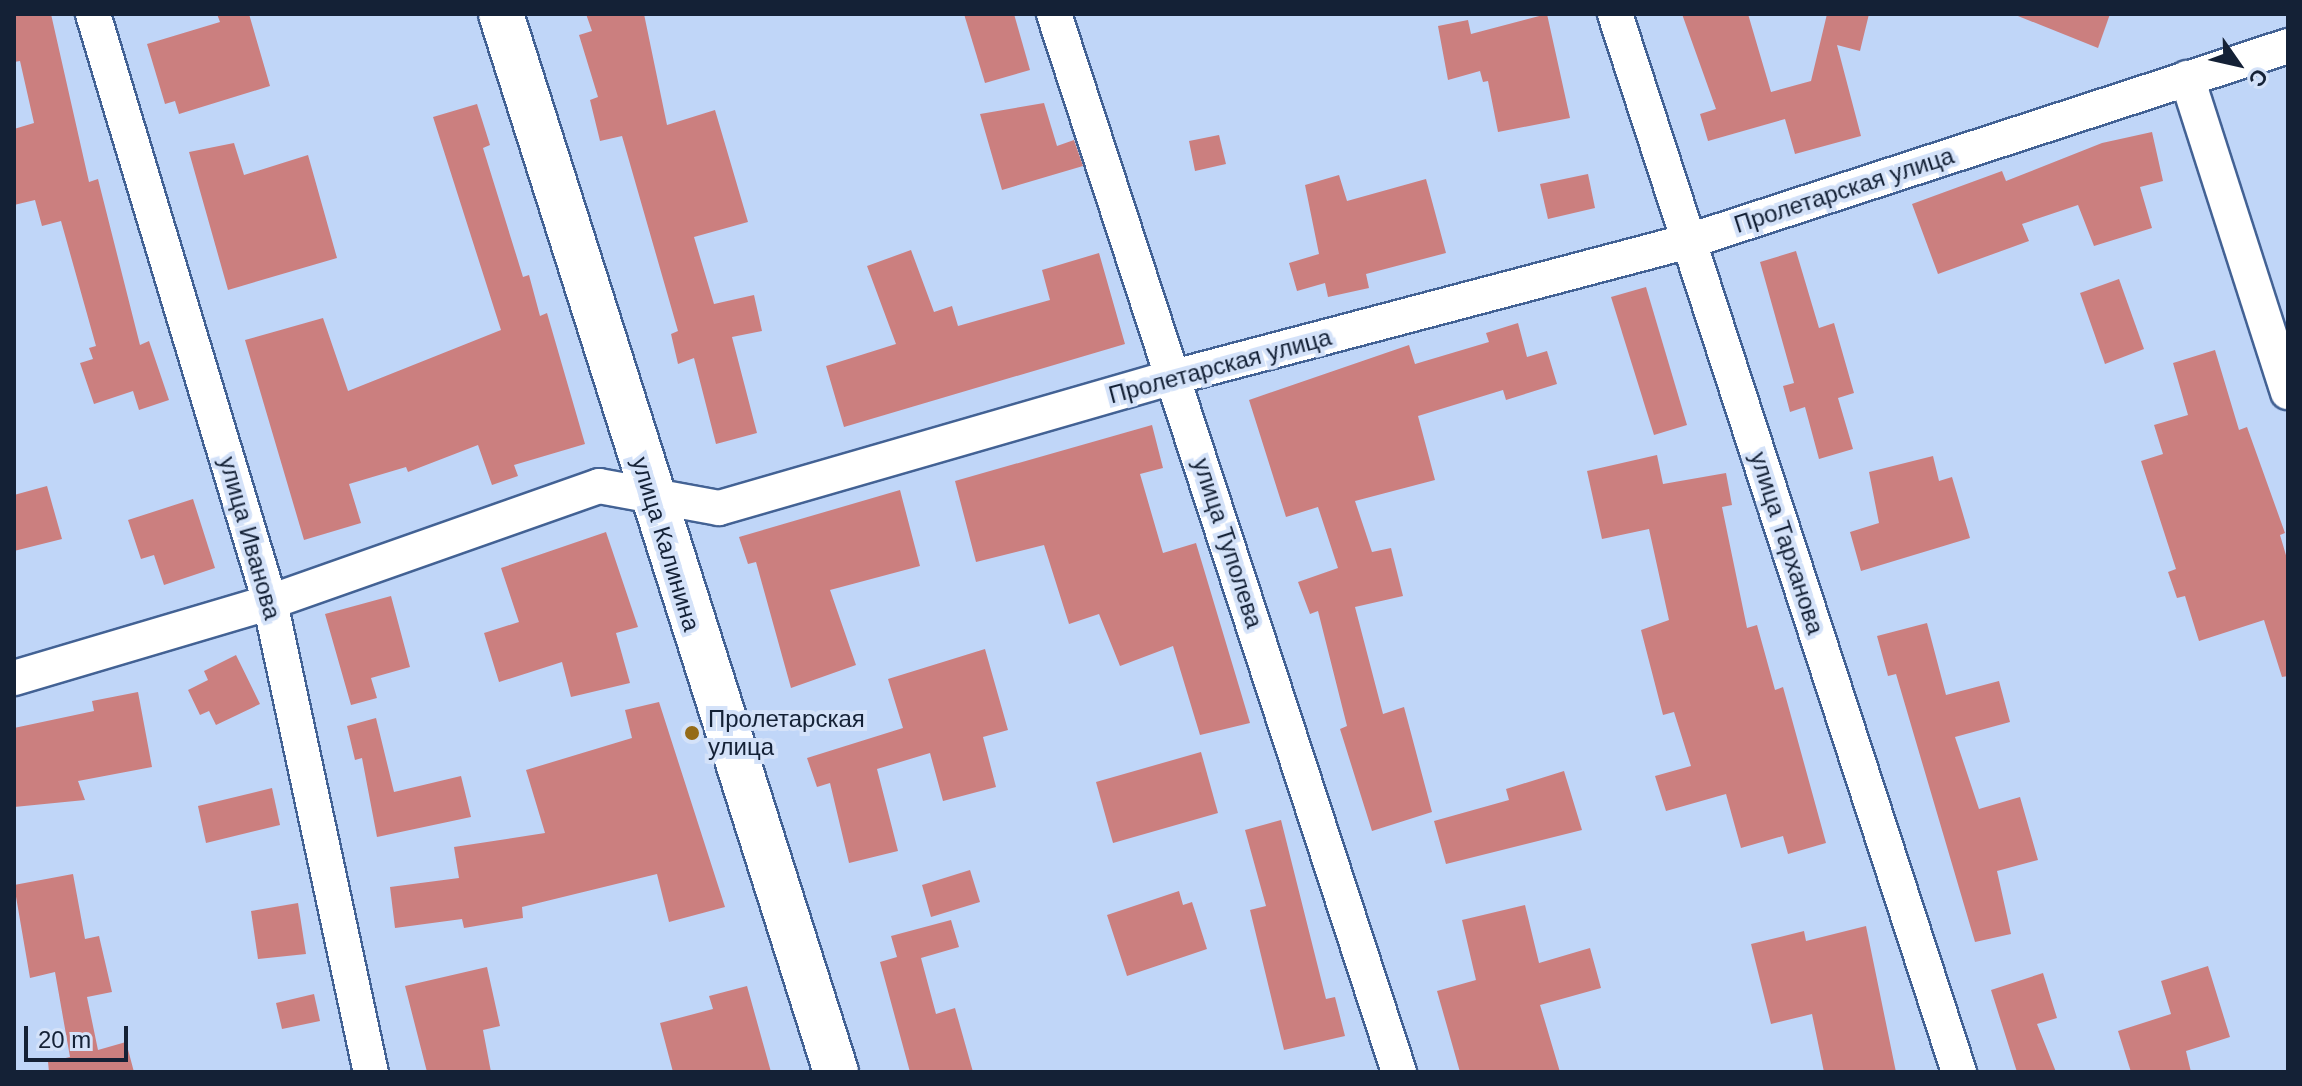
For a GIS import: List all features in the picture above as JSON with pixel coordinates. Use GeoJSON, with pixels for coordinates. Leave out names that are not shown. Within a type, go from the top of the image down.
{"type":"FeatureCollection","features":[{"type":"Feature","properties":{"kind":"street","name":"улица Иванова"},"geometry":{"type":"LineString","coordinates":[[93,14],[270,602],[371,1072]]}},
{"type":"Feature","properties":{"kind":"street","name":"улица Калинина"},"geometry":{"type":"LineString","coordinates":[[501,14],[836,1072]]}},
{"type":"Feature","properties":{"kind":"street","name":"улица Туполева"},"geometry":{"type":"LineString","coordinates":[[1054,14],[1399,1072]]}},
{"type":"Feature","properties":{"kind":"street","name":"улица Тарханова"},"geometry":{"type":"LineString","coordinates":[[1615,14],[1959,1072]]}},
{"type":"Feature","properties":{"kind":"street","name":"Пролетарская улица"},"geometry":{"type":"LineString","coordinates":[[14,678],[270,602],[599,486],[719,508],[1174,377],[1689,241],[2288,46]]}},
{"type":"Feature","properties":{"kind":"street"},"geometry":{"type":"LineString","coordinates":[[2187,78],[2288,392]]}},
{"type":"Feature","properties":{"kind":"building"},"geometry":{"type":"Polygon","coordinates":[[[14,14],[51,14],[89,182],[98,179],[140,345],[149,341],[169,400],[139,410],[133,391],[94,404],[80,363],[93,359],[89,348],[96,346],[61,221],[42,226],[35,200],[14,205],[14,129],[34,123],[20,61],[14,62],[14,14]]]}},
{"type":"Feature","properties":{"kind":"building"},"geometry":{"type":"Polygon","coordinates":[[[217,14],[249,14],[270,86],[179,114],[175,101],[165,104],[147,44],[220,22],[217,14]]]}},
{"type":"Feature","properties":{"kind":"building"},"geometry":{"type":"Polygon","coordinates":[[[586,14],[644,14],[667,125],[715,110],[748,222],[694,237],[714,304],[754,295],[762,331],[732,337],[757,433],[716,444],[694,358],[678,364],[671,334],[678,331],[622,136],[600,141],[590,100],[598,97],[579,35],[592,31],[586,14]]]}},
{"type":"Feature","properties":{"kind":"building"},"geometry":{"type":"Polygon","coordinates":[[[964,14],[1014,14],[1030,70],[985,83],[964,14]]]}},
{"type":"Feature","properties":{"kind":"building"},"geometry":{"type":"Polygon","coordinates":[[[1547,14],[1570,118],[1498,132],[1488,81],[1483,82],[1480,71],[1448,80],[1438,26],[1468,20],[1471,34],[1547,14]]]}},
{"type":"Feature","properties":{"kind":"building"},"geometry":{"type":"Polygon","coordinates":[[[1682,14],[1748,14],[1771,92],[1811,81],[1827,14],[1869,14],[1860,51],[1837,45],[1861,136],[1795,154],[1785,119],[1708,141],[1700,114],[1716,109],[1682,14]]]}},
{"type":"Feature","properties":{"kind":"building"},"geometry":{"type":"Polygon","coordinates":[[[2013,14],[2110,14],[2098,48],[2013,14]]]}},
{"type":"Feature","properties":{"kind":"building"},"geometry":{"type":"Polygon","coordinates":[[[1044,103],[1057,146],[1074,140],[1083,166],[1002,190],[980,114],[1044,103]]]}},
{"type":"Feature","properties":{"kind":"building"},"geometry":{"type":"Polygon","coordinates":[[[477,104],[490,145],[483,148],[523,277],[529,275],[540,316],[547,313],[585,444],[514,465],[518,476],[492,485],[478,445],[408,472],[406,467],[349,484],[361,523],[304,540],[245,340],[323,318],[348,391],[501,330],[433,117],[477,104]]]}},
{"type":"Feature","properties":{"kind":"building"},"geometry":{"type":"Polygon","coordinates":[[[2152,132],[2163,181],[2140,187],[2152,228],[2094,246],[2078,205],[2022,224],[2029,241],[1938,274],[1912,204],[2002,171],[2006,181],[2102,143],[2152,132]]]}},
{"type":"Feature","properties":{"kind":"building"},"geometry":{"type":"Polygon","coordinates":[[[1219,135],[1226,164],[1195,171],[1189,141],[1219,135]]]}},
{"type":"Feature","properties":{"kind":"building"},"geometry":{"type":"Polygon","coordinates":[[[234,143],[244,175],[308,155],[337,258],[228,290],[189,152],[234,143]]]}},
{"type":"Feature","properties":{"kind":"building"},"geometry":{"type":"Polygon","coordinates":[[[1588,174],[1595,208],[1548,219],[1540,184],[1588,174]]]}},
{"type":"Feature","properties":{"kind":"building"},"geometry":{"type":"Polygon","coordinates":[[[1339,175],[1347,201],[1426,179],[1446,253],[1366,274],[1369,288],[1328,297],[1325,283],[1297,291],[1289,263],[1319,254],[1305,185],[1339,175]]]}},
{"type":"Feature","properties":{"kind":"building"},"geometry":{"type":"Polygon","coordinates":[[[911,250],[934,312],[952,306],[958,326],[1050,300],[1042,270],[1099,253],[1125,344],[844,427],[826,366],[896,344],[867,266],[911,250]]]}},
{"type":"Feature","properties":{"kind":"building"},"geometry":{"type":"Polygon","coordinates":[[[1796,251],[1819,328],[1834,323],[1854,393],[1838,398],[1853,449],[1819,459],[1805,407],[1790,412],[1783,386],[1794,383],[1760,262],[1796,251]]]}},
{"type":"Feature","properties":{"kind":"building"},"geometry":{"type":"Polygon","coordinates":[[[2119,279],[2144,349],[2105,364],[2080,293],[2119,279]]]}},
{"type":"Feature","properties":{"kind":"building"},"geometry":{"type":"Polygon","coordinates":[[[1646,287],[1687,425],[1654,435],[1611,297],[1646,287]]]}},
{"type":"Feature","properties":{"kind":"building"},"geometry":{"type":"Polygon","coordinates":[[[1518,323],[1527,357],[1547,351],[1557,384],[1506,400],[1503,390],[1418,416],[1435,480],[1355,501],[1372,552],[1391,548],[1403,596],[1355,607],[1383,714],[1404,707],[1432,812],[1372,831],[1340,729],[1347,726],[1318,611],[1310,614],[1298,582],[1338,568],[1318,507],[1286,517],[1249,400],[1409,345],[1415,364],[1489,342],[1486,333],[1518,323]]]}},
{"type":"Feature","properties":{"kind":"building"},"geometry":{"type":"Polygon","coordinates":[[[2215,350],[2239,430],[2247,427],[2285,533],[2280,535],[2288,562],[2288,676],[2282,677],[2264,620],[2199,641],[2185,596],[2177,598],[2168,572],[2176,569],[2141,461],[2163,454],[2154,425],[2188,415],[2173,363],[2215,350]]]}},
{"type":"Feature","properties":{"kind":"building"},"geometry":{"type":"Polygon","coordinates":[[[1152,425],[1163,468],[1140,474],[1163,553],[1196,543],[1250,723],[1200,735],[1173,646],[1120,666],[1099,614],[1069,624],[1044,545],[976,562],[955,481],[1152,425]]]}},
{"type":"Feature","properties":{"kind":"building"},"geometry":{"type":"Polygon","coordinates":[[[1657,455],[1663,484],[1726,473],[1732,505],[1722,507],[1747,628],[1757,625],[1775,690],[1783,687],[1826,843],[1788,854],[1783,836],[1741,848],[1726,794],[1666,811],[1655,776],[1691,766],[1674,712],[1663,715],[1641,630],[1669,620],[1649,529],[1602,539],[1587,471],[1657,455]]]}},
{"type":"Feature","properties":{"kind":"building"},"geometry":{"type":"Polygon","coordinates":[[[1933,456],[1939,481],[1952,477],[1970,538],[1861,571],[1850,532],[1879,523],[1869,472],[1933,456]]]}},
{"type":"Feature","properties":{"kind":"building"},"geometry":{"type":"Polygon","coordinates":[[[47,486],[62,539],[14,551],[14,495],[47,486]]]}},
{"type":"Feature","properties":{"kind":"building"},"geometry":{"type":"Polygon","coordinates":[[[900,490],[920,566],[830,590],[856,665],[791,688],[756,562],[748,564],[739,537],[900,490]]]}},
{"type":"Feature","properties":{"kind":"building"},"geometry":{"type":"Polygon","coordinates":[[[193,499],[215,568],[164,585],[154,555],[141,559],[128,520],[193,499]]]}},
{"type":"Feature","properties":{"kind":"building"},"geometry":{"type":"Polygon","coordinates":[[[606,532],[638,627],[616,633],[630,683],[571,697],[562,662],[499,682],[484,633],[519,622],[501,568],[606,532]]]}},
{"type":"Feature","properties":{"kind":"building"},"geometry":{"type":"Polygon","coordinates":[[[391,596],[410,667],[371,678],[377,698],[351,705],[325,614],[391,596]]]}},
{"type":"Feature","properties":{"kind":"building"},"geometry":{"type":"Polygon","coordinates":[[[1927,623],[1946,695],[1999,681],[2010,722],[1955,737],[1979,809],[2020,797],[2038,860],[1997,871],[2011,934],[1975,942],[1896,674],[1888,676],[1877,636],[1927,623]]]}},
{"type":"Feature","properties":{"kind":"building"},"geometry":{"type":"Polygon","coordinates":[[[985,649],[1008,730],[983,737],[996,787],[943,801],[930,753],[877,769],[898,851],[849,863],[830,783],[817,787],[807,758],[903,728],[888,679],[985,649]]]}},
{"type":"Feature","properties":{"kind":"building"},"geometry":{"type":"Polygon","coordinates":[[[236,655],[260,704],[216,725],[209,711],[200,715],[188,690],[208,680],[204,671],[236,655]]]}},
{"type":"Feature","properties":{"kind":"building"},"geometry":{"type":"Polygon","coordinates":[[[138,692],[152,767],[78,781],[85,800],[14,807],[14,728],[94,711],[92,701],[138,692]]]}},
{"type":"Feature","properties":{"kind":"building"},"geometry":{"type":"Polygon","coordinates":[[[659,702],[725,907],[669,922],[657,874],[522,907],[523,918],[464,928],[462,919],[395,928],[390,887],[459,878],[454,847],[545,833],[526,770],[632,738],[625,710],[659,702]]]}},
{"type":"Feature","properties":{"kind":"building"},"geometry":{"type":"Polygon","coordinates":[[[376,718],[394,792],[461,776],[471,817],[377,837],[362,758],[355,760],[347,726],[376,718]]]}},
{"type":"Feature","properties":{"kind":"building"},"geometry":{"type":"Polygon","coordinates":[[[1201,752],[1218,813],[1113,843],[1096,782],[1201,752]]]}},
{"type":"Feature","properties":{"kind":"building"},"geometry":{"type":"Polygon","coordinates":[[[1564,771],[1582,830],[1446,864],[1434,821],[1509,800],[1506,789],[1564,771]]]}},
{"type":"Feature","properties":{"kind":"building"},"geometry":{"type":"Polygon","coordinates":[[[272,788],[280,825],[206,843],[198,806],[272,788]]]}},
{"type":"Feature","properties":{"kind":"building"},"geometry":{"type":"Polygon","coordinates":[[[1281,820],[1326,999],[1335,997],[1345,1036],[1284,1050],[1250,910],[1266,906],[1245,830],[1281,820]]]}},
{"type":"Feature","properties":{"kind":"building"},"geometry":{"type":"Polygon","coordinates":[[[970,870],[980,902],[931,917],[922,885],[970,870]]]}},
{"type":"Feature","properties":{"kind":"building"},"geometry":{"type":"Polygon","coordinates":[[[73,874],[85,939],[99,936],[112,992],[87,997],[98,1050],[126,1042],[134,1072],[49,1072],[48,1062],[70,1057],[55,972],[30,978],[14,885],[73,874]]]}},
{"type":"Feature","properties":{"kind":"building"},"geometry":{"type":"Polygon","coordinates":[[[1179,891],[1183,905],[1192,902],[1207,949],[1127,976],[1107,915],[1179,891]]]}},
{"type":"Feature","properties":{"kind":"building"},"geometry":{"type":"Polygon","coordinates":[[[298,903],[306,954],[258,959],[251,911],[298,903]]]}},
{"type":"Feature","properties":{"kind":"building"},"geometry":{"type":"Polygon","coordinates":[[[1525,905],[1539,963],[1590,948],[1601,988],[1540,1005],[1560,1072],[1460,1072],[1437,991],[1476,980],[1462,920],[1525,905]]]}},
{"type":"Feature","properties":{"kind":"building"},"geometry":{"type":"Polygon","coordinates":[[[951,920],[959,947],[921,958],[936,1014],[955,1008],[973,1072],[910,1072],[880,962],[897,957],[891,936],[951,920]]]}},
{"type":"Feature","properties":{"kind":"building"},"geometry":{"type":"Polygon","coordinates":[[[1866,926],[1896,1072],[1824,1072],[1812,1014],[1771,1024],[1751,944],[1804,931],[1806,941],[1866,926]]]}},
{"type":"Feature","properties":{"kind":"building"},"geometry":{"type":"Polygon","coordinates":[[[2208,966],[2230,1037],[2186,1051],[2191,1072],[2131,1072],[2118,1031],[2171,1014],[2161,981],[2208,966]]]}},
{"type":"Feature","properties":{"kind":"building"},"geometry":{"type":"Polygon","coordinates":[[[487,967],[500,1026],[483,1030],[491,1072],[427,1072],[405,986],[487,967]]]}},
{"type":"Feature","properties":{"kind":"building"},"geometry":{"type":"Polygon","coordinates":[[[2043,973],[2057,1018],[2037,1024],[2056,1072],[2017,1072],[1991,990],[2043,973]]]}},
{"type":"Feature","properties":{"kind":"building"},"geometry":{"type":"Polygon","coordinates":[[[747,986],[771,1072],[673,1072],[660,1023],[713,1009],[709,996],[747,986]]]}},
{"type":"Feature","properties":{"kind":"building"},"geometry":{"type":"Polygon","coordinates":[[[314,994],[320,1021],[282,1029],[276,1003],[314,994]]]}},
{"type":"Feature","properties":{"kind":"place","name":"Пролетарская улица"},"geometry":{"type":"Point","coordinates":[692,733]}}]}
